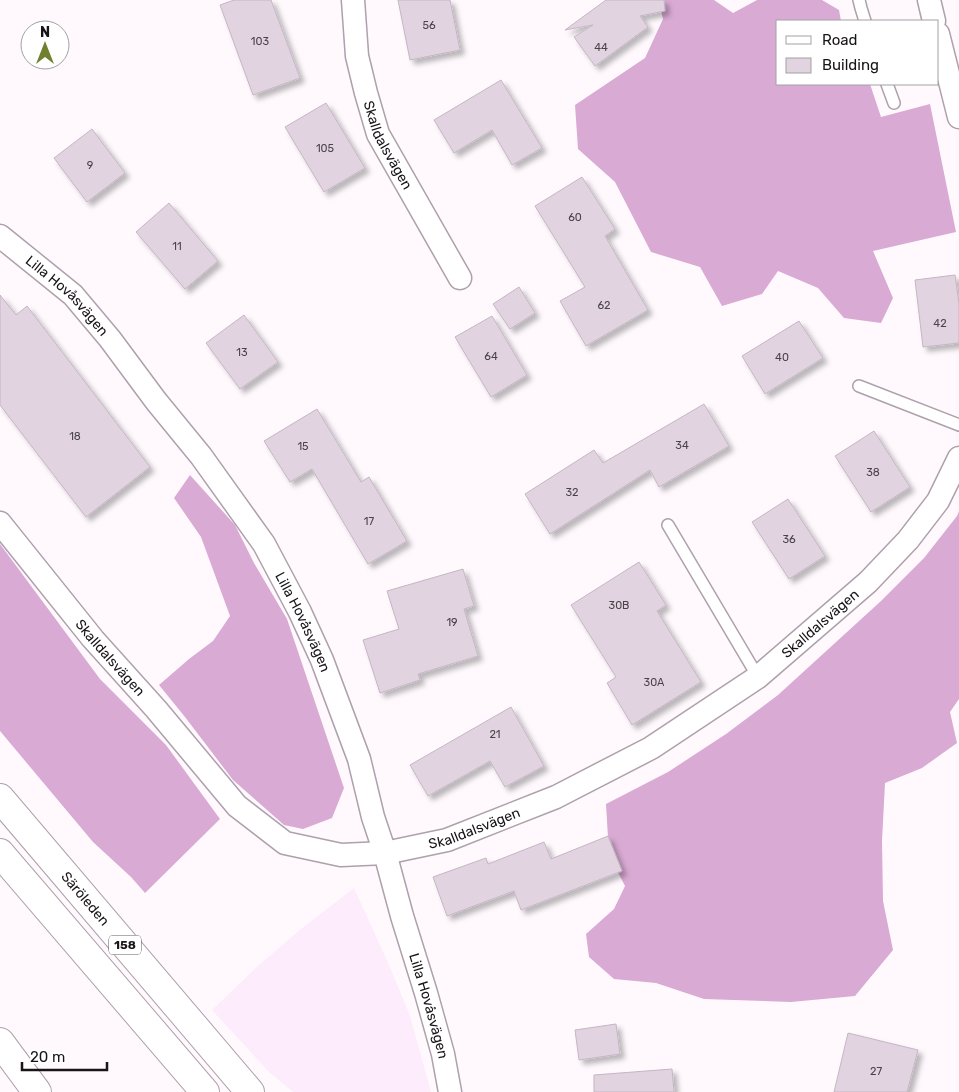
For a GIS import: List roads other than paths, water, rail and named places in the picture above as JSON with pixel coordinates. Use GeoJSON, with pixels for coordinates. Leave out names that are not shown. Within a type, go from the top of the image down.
{"type":"FeatureCollection","features":[{"type":"Feature","properties":{"kind":"main road","name":"Säröleden"},"geometry":{"type":"LineString","coordinates":[[0,798],[250,1092]]}},
{"type":"Feature","properties":{"kind":"main road","name":"158"},"geometry":{"type":"LineString","coordinates":[[0,853],[205,1092]]}},
{"type":"Feature","properties":{"kind":"main road"},"geometry":{"type":"LineString","coordinates":[[0,1042],[37,1092]]}},
{"type":"Feature","properties":{"kind":"street","name":"Skalldalsvägen"},"geometry":{"type":"LineString","coordinates":[[353,0],[357,56],[378,134],[460,278]]}},
{"type":"Feature","properties":{"kind":"street"},"geometry":{"type":"LineString","coordinates":[[929,0],[934,20]]}},
{"type":"Feature","properties":{"kind":"street"},"geometry":{"type":"LineString","coordinates":[[939,37],[958,103]]}},
{"type":"Feature","properties":{"kind":"street","name":"Lilla Hovåsvägen"},"geometry":{"type":"LineString","coordinates":[[0,236],[73,295],[110,339],[156,401],[201,456],[264,544],[300,612],[322,660],[359,759],[372,817],[443,1054],[450,1092]]}},
{"type":"Feature","properties":{"kind":"street","name":"Skalldalsvägen"},"geometry":{"type":"LineString","coordinates":[[0,523],[94,639],[156,709],[237,806],[285,843],[341,855],[384,853],[447,840],[556,797],[651,748],[758,677],[868,582],[901,547],[938,500],[959,458]]}},
{"type":"Feature","properties":{"kind":"lane"},"geometry":{"type":"LineString","coordinates":[[859,0],[865,20]]}},
{"type":"Feature","properties":{"kind":"lane"},"geometry":{"type":"LineString","coordinates":[[887,85],[894,103]]}},
{"type":"Feature","properties":{"kind":"lane"},"geometry":{"type":"LineString","coordinates":[[859,386],[959,425]]}},
{"type":"Feature","properties":{"kind":"lane"},"geometry":{"type":"LineString","coordinates":[[668,525],[758,677]]}}]}
